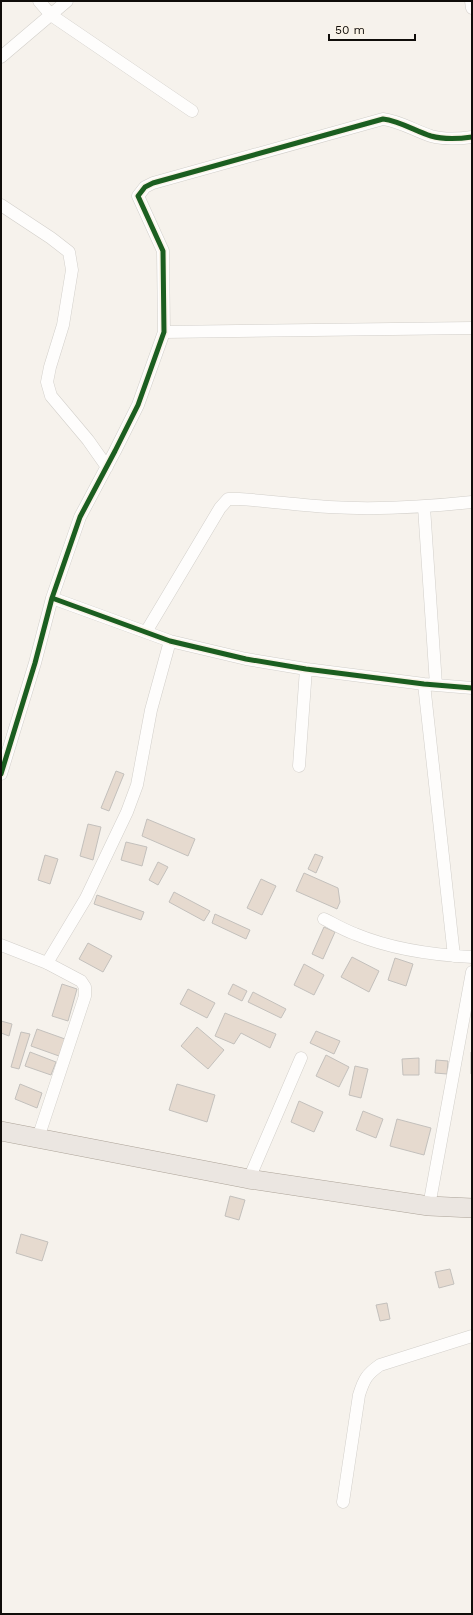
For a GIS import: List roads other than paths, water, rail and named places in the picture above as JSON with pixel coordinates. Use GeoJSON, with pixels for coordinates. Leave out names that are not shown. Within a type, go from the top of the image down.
{"type":"FeatureCollection","features":[{"type":"Feature","properties":{"kind":"main road"},"geometry":{"type":"LineString","coordinates":[[1,1130],[249,1179],[429,1206],[472,1208]]}},
{"type":"Feature","properties":{"kind":"street"},"geometry":{"type":"LineString","coordinates":[[38,1],[51,15],[192,110]]}},
{"type":"Feature","properties":{"kind":"street"},"geometry":{"type":"LineString","coordinates":[[1,57],[67,1]]}},
{"type":"Feature","properties":{"kind":"street"},"geometry":{"type":"LineString","coordinates":[[471,1],[472,8]]}},
{"type":"Feature","properties":{"kind":"street"},"geometry":{"type":"LineString","coordinates":[[1,774],[36,663],[52,598],[80,517],[138,405],[164,332],[163,251],[138,196],[145,187],[153,183],[383,119],[393,120],[432,136],[451,140],[472,137]]}},
{"type":"Feature","properties":{"kind":"street"},"geometry":{"type":"LineString","coordinates":[[1,205],[51,238],[69,252],[72,270],[63,325],[47,382],[51,396],[88,440],[107,466]]}},
{"type":"Feature","properties":{"kind":"street"},"geometry":{"type":"LineString","coordinates":[[164,332],[472,328]]}},
{"type":"Feature","properties":{"kind":"street"},"geometry":{"type":"LineString","coordinates":[[146,632],[220,508],[228,499],[330,507],[424,507],[472,502]]}},
{"type":"Feature","properties":{"kind":"street"},"geometry":{"type":"LineString","coordinates":[[424,507],[436,685]]}},
{"type":"Feature","properties":{"kind":"street"},"geometry":{"type":"LineString","coordinates":[[52,598],[170,641],[246,659],[306,669],[424,684],[472,688]]}},
{"type":"Feature","properties":{"kind":"street"},"geometry":{"type":"LineString","coordinates":[[47,963],[86,898],[127,812],[137,785],[150,710],[170,641]]}},
{"type":"Feature","properties":{"kind":"street"},"geometry":{"type":"LineString","coordinates":[[299,766],[306,669]]}},
{"type":"Feature","properties":{"kind":"street"},"geometry":{"type":"LineString","coordinates":[[424,684],[454,956]]}},
{"type":"Feature","properties":{"kind":"street"},"geometry":{"type":"LineString","coordinates":[[324,919],[355,934],[395,946],[454,956],[472,957]]}},
{"type":"Feature","properties":{"kind":"street"},"geometry":{"type":"LineString","coordinates":[[1,945],[47,963],[81,981],[85,987],[85,996],[38,1138]]}},
{"type":"Feature","properties":{"kind":"street"},"geometry":{"type":"LineString","coordinates":[[429,1206],[472,972]]}},
{"type":"Feature","properties":{"kind":"street"},"geometry":{"type":"LineString","coordinates":[[249,1179],[301,1058]]}},
{"type":"Feature","properties":{"kind":"street"},"geometry":{"type":"LineString","coordinates":[[343,1502],[359,1394],[363,1381],[370,1372],[380,1365],[472,1336]]}}]}
